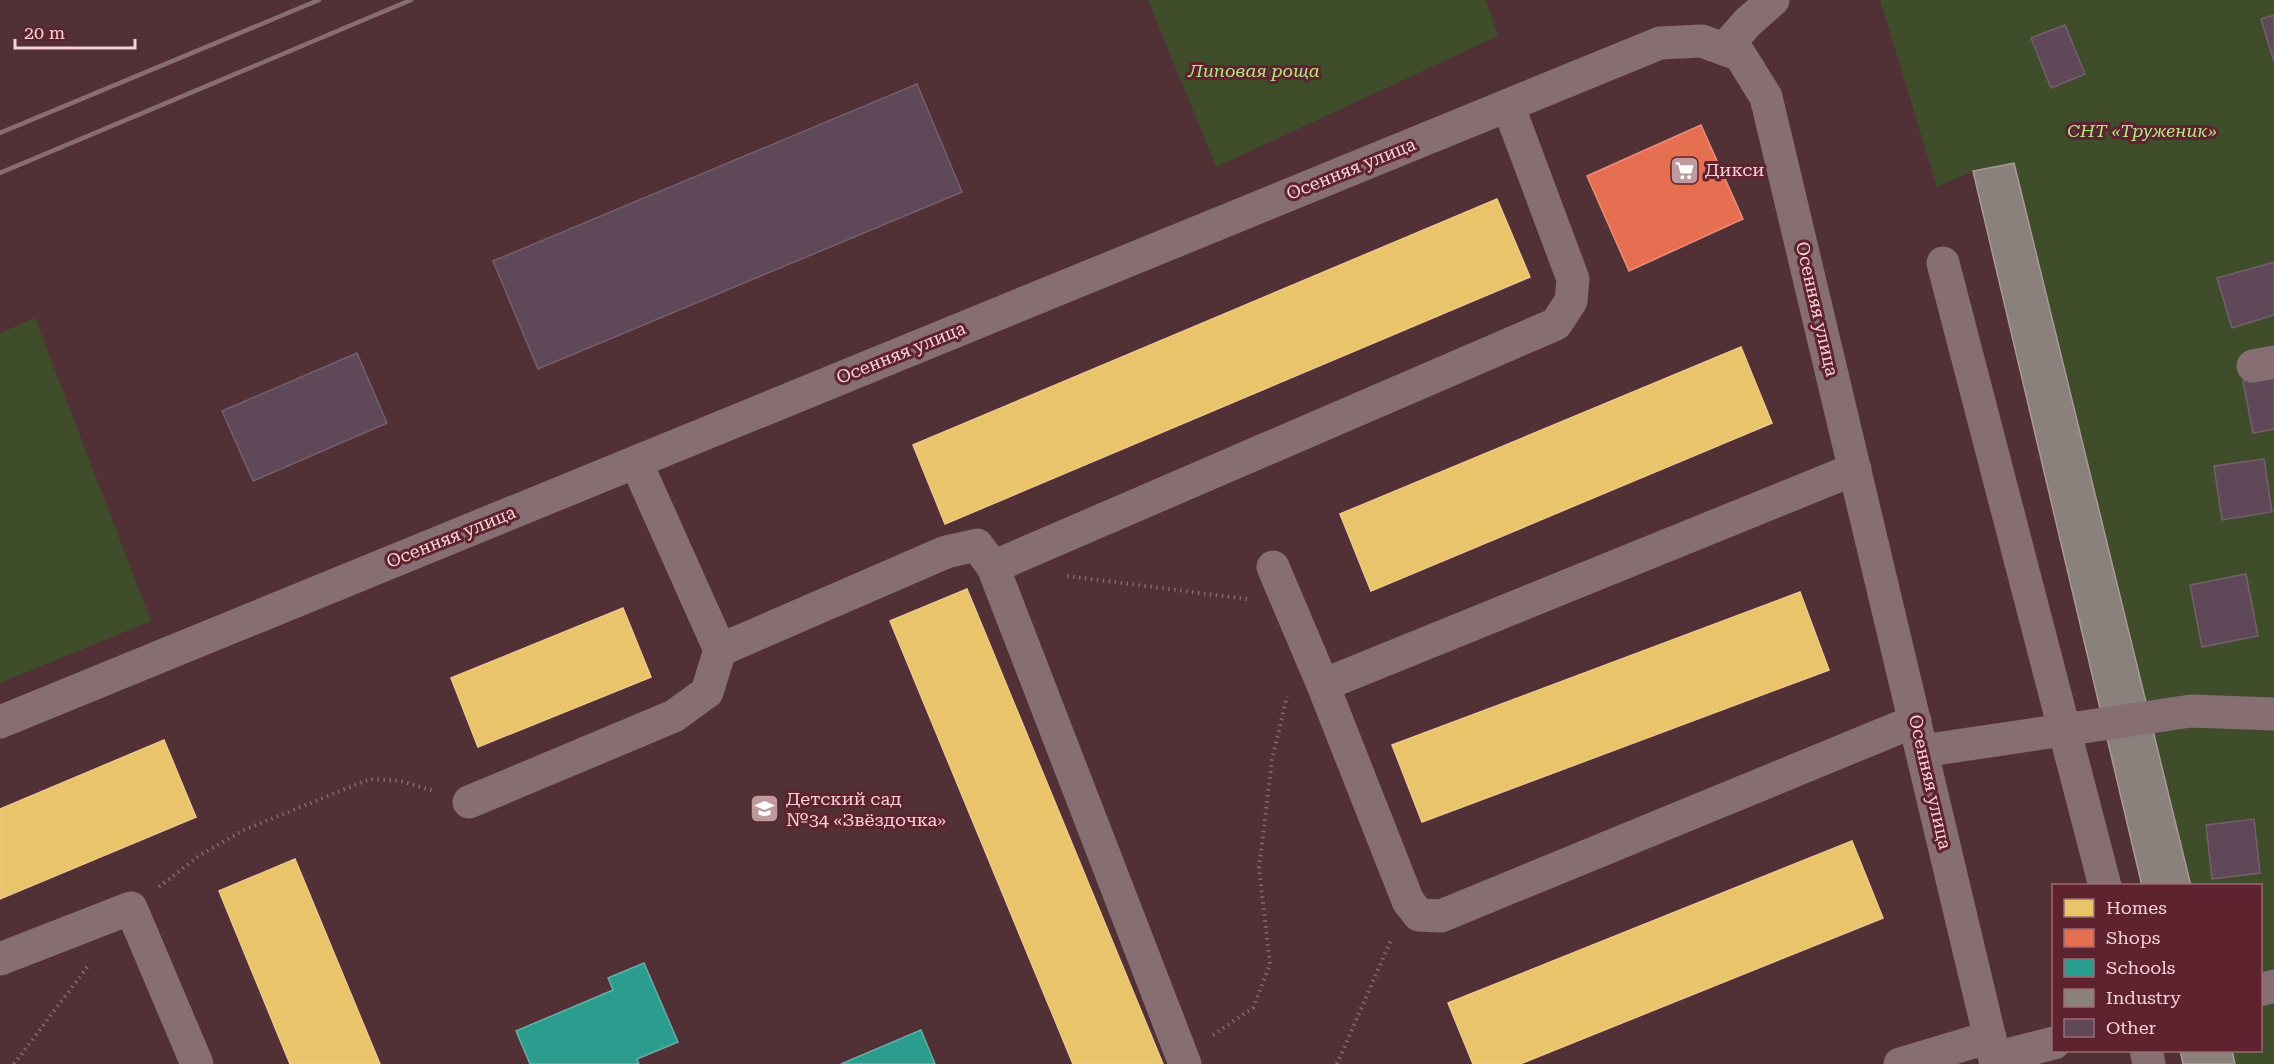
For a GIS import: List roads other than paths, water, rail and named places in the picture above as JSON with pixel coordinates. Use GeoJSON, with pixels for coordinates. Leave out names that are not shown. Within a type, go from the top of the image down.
{"type":"FeatureCollection","features":[{"type":"Feature","properties":{"kind":"street"},"geometry":{"type":"LineString","coordinates":[[1724,49],[1748,22],[1773,0]]}},
{"type":"Feature","properties":{"kind":"street","name":"Осенняя улица"},"geometry":{"type":"LineString","coordinates":[[0,722],[1660,43],[1702,41],[1740,55],[1766,97],[1994,1053]]}},
{"type":"Feature","properties":{"kind":"street"},"geometry":{"type":"LineString","coordinates":[[993,567],[1556,324],[1571,301],[1573,279],[1508,105]]}},
{"type":"Feature","properties":{"kind":"street"},"geometry":{"type":"LineString","coordinates":[[1943,263],[2105,884]]}},
{"type":"Feature","properties":{"kind":"street"},"geometry":{"type":"LineString","coordinates":[[469,802],[674,717],[707,692],[720,650],[636,462]]}},
{"type":"Feature","properties":{"kind":"street"},"geometry":{"type":"LineString","coordinates":[[1323,685],[1855,468]]}},
{"type":"Feature","properties":{"kind":"street"},"geometry":{"type":"LineString","coordinates":[[720,650],[946,552],[977,545],[993,567],[1183,1057]]}},
{"type":"Feature","properties":{"kind":"street"},"geometry":{"type":"LineString","coordinates":[[1274,567],[1408,901],[1419,915],[1442,915],[1919,736],[2065,730],[2190,711],[2274,714]]}},
{"type":"Feature","properties":{"kind":"street"},"geometry":{"type":"LineString","coordinates":[[0,959],[132,908],[197,1064]]}},
{"type":"Feature","properties":{"kind":"street"},"geometry":{"type":"LineString","coordinates":[[1900,1064],[2052,1043]]}},
{"type":"Feature","properties":{"kind":"railway"},"geometry":{"type":"LineString","coordinates":[[0,133],[319,0]]}},
{"type":"Feature","properties":{"kind":"railway"},"geometry":{"type":"LineString","coordinates":[[0,173],[411,0]]}},
{"type":"Feature","properties":{"kind":"place","name":"Дикси"},"geometry":{"type":"Point","coordinates":[1684,170]}},
{"type":"Feature","properties":{"kind":"place","name":"Детский сад №34 «Звёздочка»"},"geometry":{"type":"Point","coordinates":[765,809]}},
{"type":"Feature","properties":{"kind":"park label","name":"Липовая роща"},"geometry":{"type":"Point","coordinates":[1254,71]}},
{"type":"Feature","properties":{"kind":"park label","name":"СНТ «Труженик»"},"geometry":{"type":"Point","coordinates":[2142,131]}}]}
